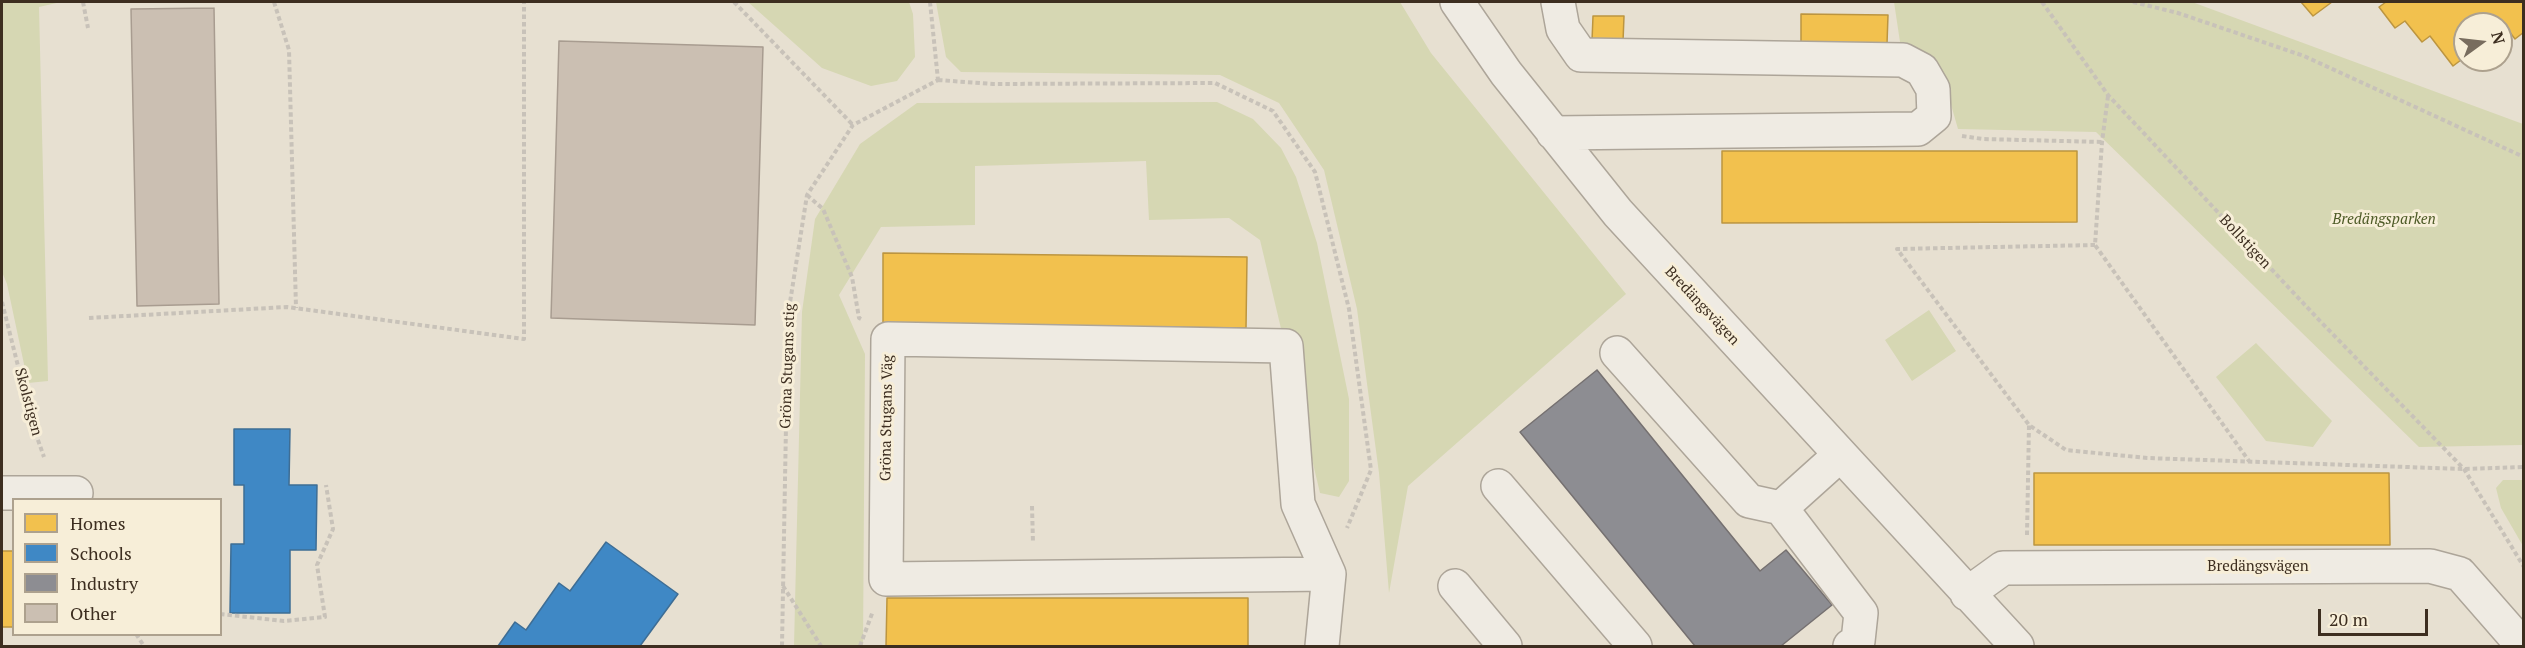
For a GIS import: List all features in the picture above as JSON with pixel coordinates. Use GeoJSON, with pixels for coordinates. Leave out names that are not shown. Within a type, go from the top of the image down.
{"type":"FeatureCollection","features":[{"type":"Feature","properties":{"kind":"street","name":"Bredängsvägen"},"geometry":{"type":"LineString","coordinates":[[1457,2],[1506,73],[1618,213],[2017,646]]}},
{"type":"Feature","properties":{"kind":"street"},"geometry":{"type":"LineString","coordinates":[[1553,133],[1918,129],[1934,116],[1933,89],[1922,70],[1903,60],[1581,55],[1563,28],[1558,2]]}},
{"type":"Feature","properties":{"kind":"street","name":"Gröna Stugans Väg"},"geometry":{"type":"LineString","coordinates":[[1323,646],[1329,574],[1298,504],[1286,346],[888,339],[886,579],[1329,574]]}},
{"type":"Feature","properties":{"kind":"street"},"geometry":{"type":"LineString","coordinates":[[1617,353],[1749,501],[1781,508],[1861,613],[1858,640],[1850,646]]}},
{"type":"Feature","properties":{"kind":"street"},"geometry":{"type":"LineString","coordinates":[[1781,508],[1840,455]]}},
{"type":"Feature","properties":{"kind":"street"},"geometry":{"type":"LineString","coordinates":[[1498,486],[1635,646]]}},
{"type":"Feature","properties":{"kind":"street"},"geometry":{"type":"LineString","coordinates":[[2,493],[67,493]]}},
{"type":"Feature","properties":{"kind":"street","name":"Bredängsvägen"},"geometry":{"type":"LineString","coordinates":[[1967,594],[2002,568],[2430,566],[2460,574],[2523,646]]}},
{"type":"Feature","properties":{"kind":"street"},"geometry":{"type":"LineString","coordinates":[[1455,586],[1505,646]]}},
{"type":"Feature","properties":{"kind":"path"},"geometry":{"type":"LineString","coordinates":[[83,2],[88,28]]}},
{"type":"Feature","properties":{"kind":"path"},"geometry":{"type":"LineString","coordinates":[[274,2],[289,50],[296,308]]}},
{"type":"Feature","properties":{"kind":"path"},"geometry":{"type":"LineString","coordinates":[[89,318],[288,307],[524,339],[524,2]]}},
{"type":"Feature","properties":{"kind":"path"},"geometry":{"type":"LineString","coordinates":[[734,2],[853,125]]}},
{"type":"Feature","properties":{"kind":"path"},"geometry":{"type":"LineString","coordinates":[[930,2],[938,80],[993,84],[1215,83],[1273,111],[1315,172],[1349,309],[1371,470],[1329,574]]}},
{"type":"Feature","properties":{"kind":"path","name":"Bollstigen"},"geometry":{"type":"LineString","coordinates":[[2042,2],[2108,95],[2320,321],[2464,468],[2523,567]]}},
{"type":"Feature","properties":{"kind":"path"},"geometry":{"type":"LineString","coordinates":[[2133,2],[2178,13],[2304,56],[2523,157]]}},
{"type":"Feature","properties":{"kind":"path","name":"Gröna Stugans stig"},"geometry":{"type":"LineString","coordinates":[[782,646],[788,315],[807,195],[853,125],[938,80]]}},
{"type":"Feature","properties":{"kind":"path"},"geometry":{"type":"LineString","coordinates":[[2108,95],[2102,142],[2096,245],[2248,461]]}},
{"type":"Feature","properties":{"kind":"path"},"geometry":{"type":"LineString","coordinates":[[1983,139],[2102,142]]}},
{"type":"Feature","properties":{"kind":"path"},"geometry":{"type":"LineString","coordinates":[[807,195],[823,209],[852,277],[859,318],[888,339]]}},
{"type":"Feature","properties":{"kind":"path"},"geometry":{"type":"LineString","coordinates":[[2096,245],[1897,249],[2029,425],[2066,450],[2147,458],[2464,468],[2523,467]]}},
{"type":"Feature","properties":{"kind":"path","name":"Skolstigen"},"geometry":{"type":"LineString","coordinates":[[2,302],[33,426],[67,493]]}},
{"type":"Feature","properties":{"kind":"path"},"geometry":{"type":"LineString","coordinates":[[2027,519],[2029,425]]}},
{"type":"Feature","properties":{"kind":"path"},"geometry":{"type":"LineString","coordinates":[[222,614],[284,621],[325,617],[317,565],[333,529],[326,485]]}},
{"type":"Feature","properties":{"kind":"path"},"geometry":{"type":"LineString","coordinates":[[783,586],[821,646]]}},
{"type":"Feature","properties":{"kind":"green space"},"geometry":{"type":"Polygon","coordinates":[[[2,2],[61,2],[39,7],[48,381],[28,383],[7,284],[2,272],[2,2]]]}},
{"type":"Feature","properties":{"kind":"green space"},"geometry":{"type":"Polygon","coordinates":[[[748,2],[909,2],[913,14],[915,57],[897,81],[871,86],[822,68],[748,2]]]}},
{"type":"Feature","properties":{"kind":"green space"},"geometry":{"type":"Polygon","coordinates":[[[936,2],[1400,2],[1431,53],[1626,294],[1408,486],[1389,593],[1379,473],[1357,309],[1324,170],[1279,103],[1220,75],[961,72],[946,57],[936,2]]]}},
{"type":"Feature","properties":{"kind":"green space","name":"Bredängsparken"},"geometry":{"type":"Polygon","coordinates":[[[1894,2],[2192,2],[2523,124],[2523,445],[2419,447],[2096,132],[1958,129],[1941,70],[1900,42],[1894,2]]]}},
{"type":"Feature","properties":{"kind":"green space"},"geometry":{"type":"Polygon","coordinates":[[[1217,102],[1253,119],[1281,148],[1296,177],[1317,243],[1349,399],[1349,481],[1339,497],[1320,493],[1260,240],[1229,218],[1149,220],[1146,161],[975,166],[975,225],[881,227],[839,295],[865,354],[863,646],[794,646],[802,312],[815,219],[860,144],[917,103],[1217,102]]]}},
{"type":"Feature","properties":{"kind":"green space"},"geometry":{"type":"Polygon","coordinates":[[[1929,310],[1956,351],[1912,381],[1885,340],[1929,310]]]}},
{"type":"Feature","properties":{"kind":"green space"},"geometry":{"type":"Polygon","coordinates":[[[2256,343],[2332,421],[2313,447],[2266,441],[2216,377],[2256,343]]]}},
{"type":"Feature","properties":{"kind":"green space"},"geometry":{"type":"Polygon","coordinates":[[[2503,480],[2523,480],[2523,546],[2501,508],[2496,488],[2503,480]]]}},
{"type":"Feature","properties":{"kind":"building: Homes"},"geometry":{"type":"Polygon","coordinates":[[[2301,2],[2332,2],[2313,16],[2301,2]]]}},
{"type":"Feature","properties":{"kind":"building: Homes"},"geometry":{"type":"Polygon","coordinates":[[[2386,2],[2524,2],[2524,32],[2515,39],[2513,36],[2513,12],[2453,12],[2453,66],[2430,36],[2422,42],[2405,21],[2395,28],[2379,7],[2386,2]]]}},
{"type":"Feature","properties":{"kind":"building: Homes"},"geometry":{"type":"Polygon","coordinates":[[[1801,14],[1888,15],[1887,44],[1801,43],[1801,14]]]}},
{"type":"Feature","properties":{"kind":"building: Homes"},"geometry":{"type":"Polygon","coordinates":[[[1593,16],[1624,16],[1623,42],[1592,41],[1593,16]]]}},
{"type":"Feature","properties":{"kind":"building: Homes"},"geometry":{"type":"Polygon","coordinates":[[[1722,151],[2077,151],[2077,222],[1722,223],[1722,151]]]}},
{"type":"Feature","properties":{"kind":"building: Homes"},"geometry":{"type":"Polygon","coordinates":[[[883,253],[1247,257],[1246,328],[883,324],[883,253]]]}},
{"type":"Feature","properties":{"kind":"building: Homes"},"geometry":{"type":"Polygon","coordinates":[[[2034,473],[2389,473],[2390,545],[2034,545],[2034,473]]]}},
{"type":"Feature","properties":{"kind":"building: Homes"},"geometry":{"type":"Polygon","coordinates":[[[2,551],[12,551],[12,627],[2,627],[2,551]]]}},
{"type":"Feature","properties":{"kind":"building: Homes"},"geometry":{"type":"Polygon","coordinates":[[[887,598],[1248,598],[1248,646],[886,646],[887,598]]]}},
{"type":"Feature","properties":{"kind":"building: Schools"},"geometry":{"type":"Polygon","coordinates":[[[234,429],[290,429],[289,485],[317,485],[316,550],[290,550],[290,613],[230,613],[231,544],[244,544],[244,485],[234,485],[234,429]]]}},
{"type":"Feature","properties":{"kind":"building: Schools"},"geometry":{"type":"Polygon","coordinates":[[[606,542],[678,594],[640,646],[498,646],[515,622],[526,630],[559,583],[570,591],[606,542]]]}},
{"type":"Feature","properties":{"kind":"building: Industry"},"geometry":{"type":"Polygon","coordinates":[[[1597,370],[1760,571],[1786,550],[1832,605],[1781,646],[1695,646],[1520,432],[1597,370]]]}},
{"type":"Feature","properties":{"kind":"building: Other"},"geometry":{"type":"Polygon","coordinates":[[[214,8],[219,304],[137,306],[131,9],[214,8]]]}},
{"type":"Feature","properties":{"kind":"building: Other"},"geometry":{"type":"Polygon","coordinates":[[[559,41],[763,47],[755,325],[551,318],[559,41]]]}}]}
